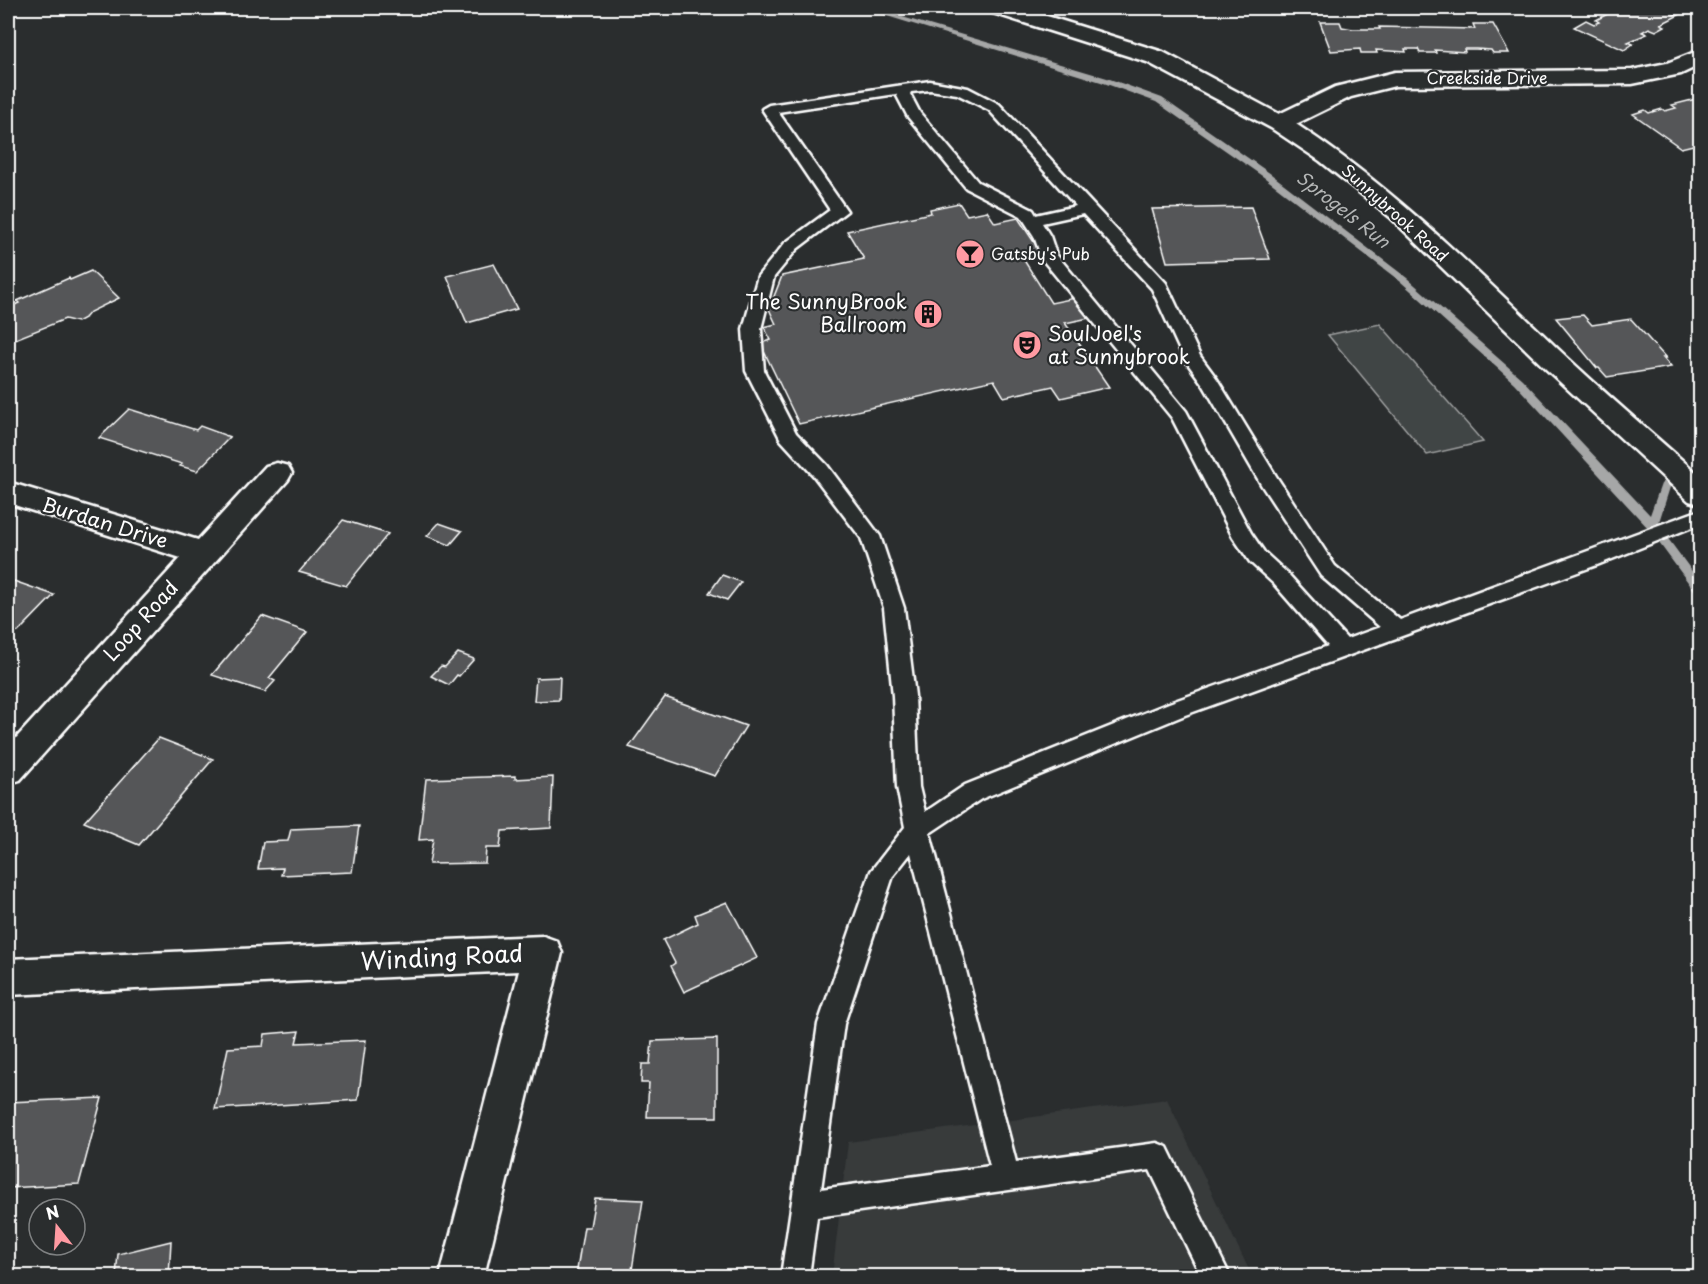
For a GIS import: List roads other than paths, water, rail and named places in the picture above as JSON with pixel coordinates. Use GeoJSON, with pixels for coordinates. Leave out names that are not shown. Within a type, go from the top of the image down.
{"type":"FeatureCollection","features":[{"type":"Feature","properties":{"kind":"street","name":"Sunnybrook Road"},"geometry":{"type":"LineString","coordinates":[[1001,8],[1155,57],[1279,123],[1337,162],[1391,205],[1557,364],[1701,493]]}},
{"type":"Feature","properties":{"kind":"street","name":"Creekside Drive"},"geometry":{"type":"LineString","coordinates":[[1279,123],[1343,92],[1395,79],[1635,76],[1673,69],[1701,57]]}},
{"type":"Feature","properties":{"kind":"street","name":"Loop Road"},"geometry":{"type":"LineString","coordinates":[[8,770],[202,553],[277,473]]}},
{"type":"Feature","properties":{"kind":"street","name":"Burdan Drive"},"geometry":{"type":"LineString","coordinates":[[8,492],[202,553]]}},
{"type":"Feature","properties":{"kind":"street","name":"Winding Road"},"geometry":{"type":"LineString","coordinates":[[8,977],[543,953],[462,1276]]}},
{"type":"Feature","properties":{"kind":"lane"},"geometry":{"type":"LineString","coordinates":[[1006,1177],[916,829],[908,787],[904,696],[894,608],[870,536],[820,470],[788,436],[755,371],[752,329],[766,276],[791,246],[839,212],[769,109],[924,85],[956,87],[974,94],[994,107],[1160,287],[1192,357],[1211,383],[1269,480],[1328,571],[1397,630]]}},
{"type":"Feature","properties":{"kind":"lane"},"geometry":{"type":"LineString","coordinates":[[906,88],[903,94],[913,114],[972,186],[1027,213],[1041,236],[1048,255],[1180,415],[1243,537],[1257,557],[1281,579],[1343,649]]}},
{"type":"Feature","properties":{"kind":"lane"},"geometry":{"type":"LineString","coordinates":[[1032,220],[1087,208]]}},
{"type":"Feature","properties":{"kind":"lane"},"geometry":{"type":"LineString","coordinates":[[795,1276],[831,1024],[883,871],[916,829],[973,792],[1177,709],[1590,560],[1693,519]]}},
{"type":"Feature","properties":{"kind":"lane"},"geometry":{"type":"LineString","coordinates":[[805,1205],[1157,1156],[1216,1276]]}},
{"type":"Feature","properties":{"kind":"waterway","name":"Sprogels Run"},"geometry":{"type":"LineString","coordinates":[[865,8],[1104,80],[1159,100],[1268,176],[1404,280],[1518,381],[1652,525]]}},
{"type":"Feature","properties":{"kind":"waterway"},"geometry":{"type":"LineString","coordinates":[[1652,525],[1666,484]]}},
{"type":"Feature","properties":{"kind":"waterway","name":"Sprogels Run"},"geometry":{"type":"LineString","coordinates":[[1652,525],[1700,590]]}},
{"type":"Feature","properties":{"kind":"place","name":"Gatsby's Pub"},"geometry":{"type":"Point","coordinates":[970,254]}},
{"type":"Feature","properties":{"kind":"place","name":"The SunnyBrook Ballroom"},"geometry":{"type":"Point","coordinates":[928,314]}},
{"type":"Feature","properties":{"kind":"place","name":"SoulJoel's at Sunnybrook"},"geometry":{"type":"Point","coordinates":[1027,345]}}]}
